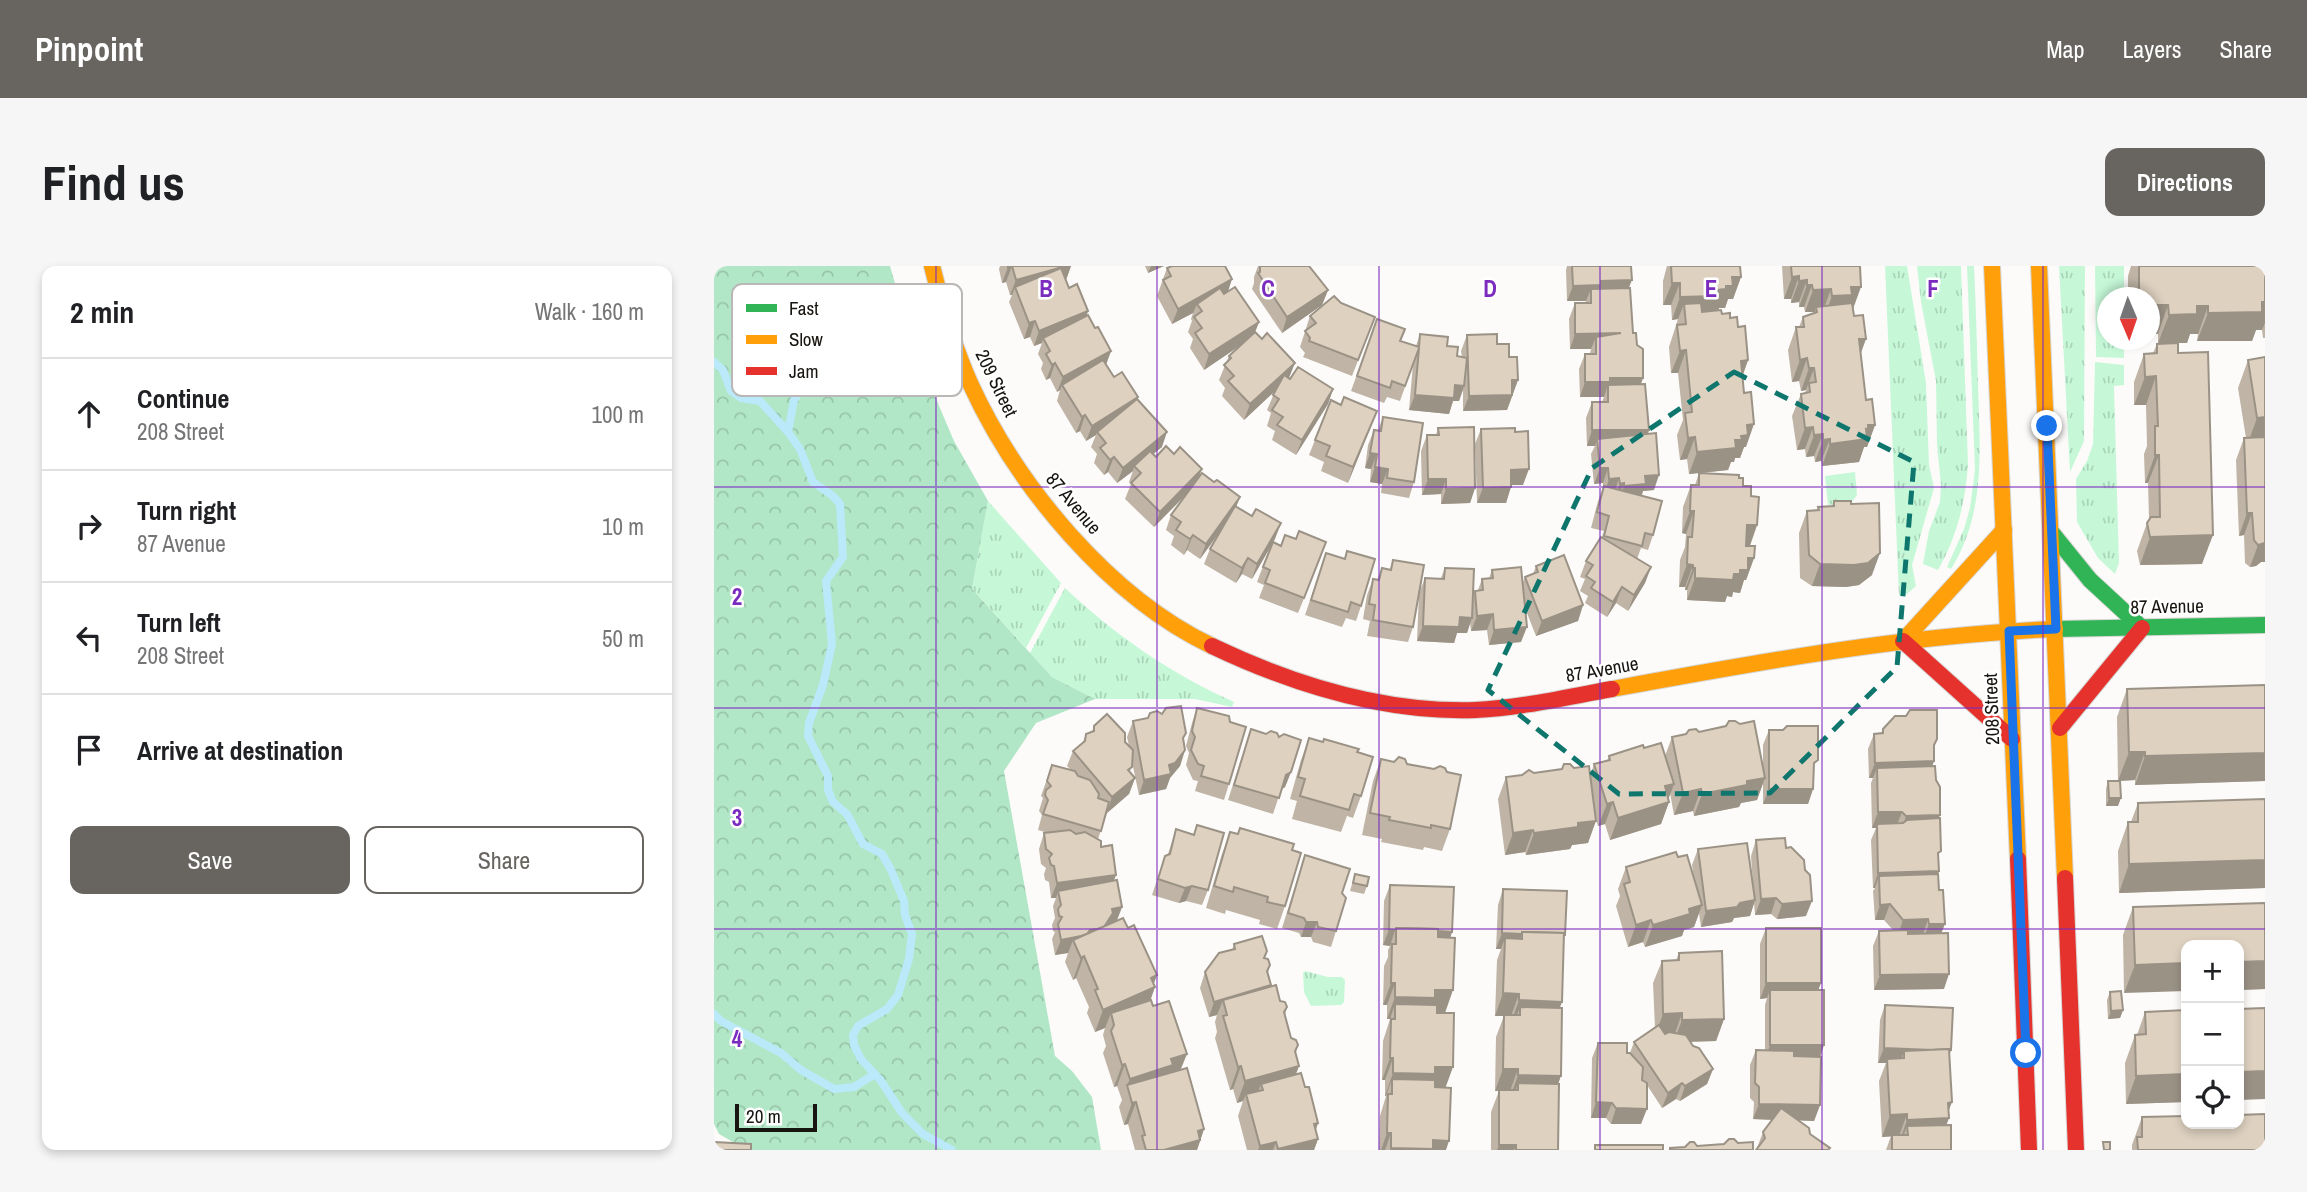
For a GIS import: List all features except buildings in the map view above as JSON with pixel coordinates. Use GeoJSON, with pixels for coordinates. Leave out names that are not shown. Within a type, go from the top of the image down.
{"type":"FeatureCollection","features":[{"type":"Feature","properties":{"kind":"main road","name":"209 Street"},"geometry":{"type":"LineString","coordinates":[[932,266],[936,284]]}},
{"type":"Feature","properties":{"kind":"main road","name":"208 Street"},"geometry":{"type":"LineString","coordinates":[[1992,266],[2029,1150]]}},
{"type":"Feature","properties":{"kind":"main road"},"geometry":{"type":"LineString","coordinates":[[2039,266],[2076,1150]]}},
{"type":"Feature","properties":{"kind":"main road","name":"209 Street"},"geometry":{"type":"LineString","coordinates":[[962,359],[978,399],[1023,474]]}},
{"type":"Feature","properties":{"kind":"main road","name":"87 Avenue"},"geometry":{"type":"LineString","coordinates":[[1023,474],[1087,552],[1132,595],[1166,619],[1202,641],[1280,676],[1324,691],[1399,706],[1472,710],[1535,703],[1785,657],[1903,641],[2009,631],[2265,625]]}},
{"type":"Feature","properties":{"kind":"main road"},"geometry":{"type":"LineString","coordinates":[[2004,530],[1903,641],[2012,739]]}},
{"type":"Feature","properties":{"kind":"main road"},"geometry":{"type":"LineString","coordinates":[[2052,533],[2090,580],[2142,628],[2060,728]]}},
{"type":"Feature","properties":{"kind":"highlighted area"},"geometry":{"type":"Polygon","coordinates":[[[1734,372],[1914,462],[1897,667],[1770,793],[1619,794],[1488,690],[1592,468],[1734,372]]]}},
{"type":"Feature","properties":{"kind":"green space"},"geometry":{"type":"Polygon","coordinates":[[[714,266],[890,266],[895,284],[732,284],[732,396],[935,396],[954,441],[988,501],[972,589],[1052,677],[1095,699],[1036,723],[1004,771],[1055,1056],[1072,1071],[1092,1097],[1101,1150],[747,1150],[719,1134],[714,1124],[714,266]]]}},
{"type":"Feature","properties":{"kind":"green space"},"geometry":{"type":"Polygon","coordinates":[[[1885,266],[1907,266],[1926,383],[1929,465],[1934,488],[1912,565],[1916,586],[1907,594],[1899,596],[1885,266]]]}},
{"type":"Feature","properties":{"kind":"green space"},"geometry":{"type":"Polygon","coordinates":[[[1917,266],[1961,266],[1968,465],[1959,519],[1938,570],[1923,564],[1929,531],[1940,502],[1941,485],[1936,381],[1917,266]]]}},
{"type":"Feature","properties":{"kind":"green space"},"geometry":{"type":"Polygon","coordinates":[[[1967,266],[1974,266],[1980,457],[1970,526],[1951,569],[1947,567],[1964,529],[1975,470],[1967,266]]]}},
{"type":"Feature","properties":{"kind":"green space"},"geometry":{"type":"Polygon","coordinates":[[[2059,266],[2085,266],[2084,441],[2070,472],[2059,266]]]}},
{"type":"Feature","properties":{"kind":"green space"},"geometry":{"type":"Polygon","coordinates":[[[2095,266],[2124,266],[2124,287],[2097,287],[2097,350],[2124,350],[2124,358],[2096,357],[2095,266]]]}},
{"type":"Feature","properties":{"kind":"green space"},"geometry":{"type":"Polygon","coordinates":[[[2095,362],[2124,365],[2124,385],[2114,386],[2119,563],[2115,574],[2098,558],[2077,522],[2076,479],[2093,444],[2095,362]]]}},
{"type":"Feature","properties":{"kind":"green space"},"geometry":{"type":"Polygon","coordinates":[[[1855,472],[1857,495],[1851,503],[1828,505],[1825,476],[1855,472]]]}},
{"type":"Feature","properties":{"kind":"green space"},"geometry":{"type":"Polygon","coordinates":[[[988,501],[1061,583],[1026,648],[972,589],[988,501]]]}},
{"type":"Feature","properties":{"kind":"green space"},"geometry":{"type":"Polygon","coordinates":[[[1065,588],[1104,622],[1145,652],[1188,679],[1234,702],[1232,707],[1195,699],[1095,699],[1052,677],[1030,653],[1065,588]]]}},
{"type":"Feature","properties":{"kind":"green space"},"geometry":{"type":"Polygon","coordinates":[[[1305,971],[1328,977],[1342,977],[1345,980],[1344,1002],[1341,1005],[1311,1006],[1304,992],[1305,971]]]}},
{"type":"Feature","properties":{"kind":"waterway"},"geometry":{"type":"LineString","coordinates":[[714,362],[723,370],[732,392]]}},
{"type":"Feature","properties":{"kind":"waterway"},"geometry":{"type":"LineString","coordinates":[[738,396],[760,401],[800,449],[813,482],[840,504],[843,557],[826,581],[832,644],[823,685],[809,723],[808,736],[828,776],[828,790],[833,802],[847,814],[863,844],[882,854],[891,870],[904,901],[905,915],[912,934],[909,959],[898,995],[887,1009],[858,1026],[853,1035],[854,1045],[861,1059],[881,1081],[902,1113],[923,1134],[952,1150]]}},
{"type":"Feature","properties":{"kind":"waterway"},"geometry":{"type":"LineString","coordinates":[[788,432],[797,396]]}},
{"type":"Feature","properties":{"kind":"waterway"},"geometry":{"type":"LineString","coordinates":[[714,1014],[721,1021],[781,1053],[801,1070],[834,1089],[854,1087],[875,1074]]}},
{"type":"Feature","properties":{"kind":"traffic: fast"},"geometry":{"type":"LineString","coordinates":[[2052,533],[2090,580],[2142,628]]}},
{"type":"Feature","properties":{"kind":"traffic: fast"},"geometry":{"type":"LineString","coordinates":[[2055,629],[2265,625]]}},
{"type":"Feature","properties":{"kind":"traffic: slow"},"geometry":{"type":"LineString","coordinates":[[932,266],[937,284]]}},
{"type":"Feature","properties":{"kind":"traffic: slow"},"geometry":{"type":"LineString","coordinates":[[1992,266],[2018,859]]}},
{"type":"Feature","properties":{"kind":"traffic: slow"},"geometry":{"type":"LineString","coordinates":[[2039,266],[2065,878]]}},
{"type":"Feature","properties":{"kind":"traffic: slow"},"geometry":{"type":"LineString","coordinates":[[962,364],[990,422],[1013,461],[1070,535],[1137,599],[1174,625],[1212,646]]}},
{"type":"Feature","properties":{"kind":"traffic: slow"},"geometry":{"type":"LineString","coordinates":[[1903,641],[2004,530]]}},
{"type":"Feature","properties":{"kind":"traffic: slow"},"geometry":{"type":"LineString","coordinates":[[1612,689],[1888,644],[2055,629]]}},
{"type":"Feature","properties":{"kind":"traffic: jam"},"geometry":{"type":"LineString","coordinates":[[2060,728],[2142,628]]}},
{"type":"Feature","properties":{"kind":"traffic: jam"},"geometry":{"type":"LineString","coordinates":[[1903,641],[2012,739]]}},
{"type":"Feature","properties":{"kind":"traffic: jam"},"geometry":{"type":"LineString","coordinates":[[1212,646],[1307,684],[1340,694],[1407,707],[1441,710],[1492,709],[1612,689]]}},
{"type":"Feature","properties":{"kind":"traffic: jam"},"geometry":{"type":"LineString","coordinates":[[2018,859],[2029,1150]]}},
{"type":"Feature","properties":{"kind":"traffic: jam"},"geometry":{"type":"LineString","coordinates":[[2065,878],[2076,1150]]}},
{"type":"Feature","properties":{"kind":"route"},"geometry":{"type":"LineString","coordinates":[[2026,1053],[2009,631],[2056,629],[2047,426]]}}]}
